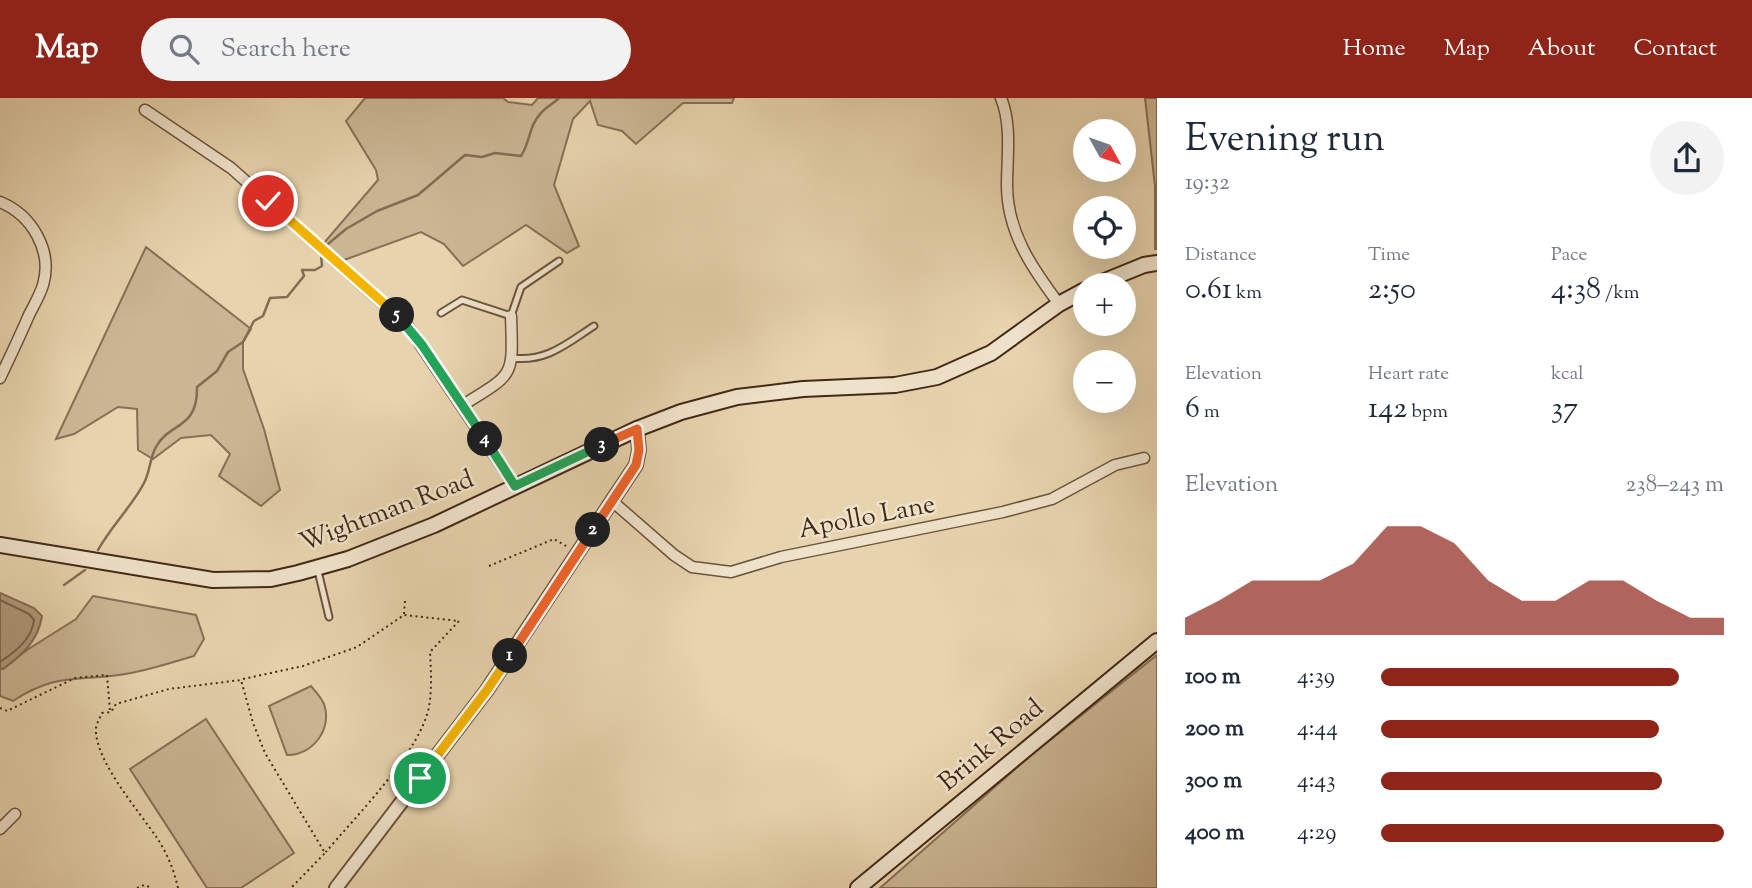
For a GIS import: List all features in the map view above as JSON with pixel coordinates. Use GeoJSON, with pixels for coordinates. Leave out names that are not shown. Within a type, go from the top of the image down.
{"type":"FeatureCollection","features":[{"type":"Feature","properties":{"kind":"main road"},"geometry":{"type":"LineString","coordinates":[[1124,273],[1157,263]]}},
{"type":"Feature","properties":{"kind":"main road","name":"Wightman Road"},"geometry":{"type":"LineString","coordinates":[[0,545],[213,580],[271,579],[348,559],[434,524],[637,429],[681,412],[737,397],[803,389],[895,385],[937,377],[965,367],[991,353],[1073,296]]}},
{"type":"Feature","properties":{"kind":"main road","name":"Brink Road"},"geometry":{"type":"LineString","coordinates":[[858,888],[1157,641]]}},
{"type":"Feature","properties":{"kind":"street"},"geometry":{"type":"LineString","coordinates":[[1001,98],[1008,138],[1007,189],[1013,226],[1031,266],[1059,304]]}},
{"type":"Feature","properties":{"kind":"street"},"geometry":{"type":"LineString","coordinates":[[145,110],[231,168],[407,325],[515,486]]}},
{"type":"Feature","properties":{"kind":"street"},"geometry":{"type":"LineString","coordinates":[[0,202],[17,210],[28,221],[40,241],[45,264],[43,285],[0,378]]}},
{"type":"Feature","properties":{"kind":"street"},"geometry":{"type":"LineString","coordinates":[[463,405],[500,382],[509,371],[512,358],[511,316]]}},
{"type":"Feature","properties":{"kind":"street"},"geometry":{"type":"LineString","coordinates":[[336,888],[487,690],[579,552],[636,465],[639,450],[637,429]]}},
{"type":"Feature","properties":{"kind":"street","name":"Apollo Lane"},"geometry":{"type":"LineString","coordinates":[[612,501],[674,555],[692,567],[731,572],[781,557],[1003,512],[1052,499],[1115,465],[1144,458]]}},
{"type":"Feature","properties":{"kind":"street"},"geometry":{"type":"LineString","coordinates":[[0,829],[15,814]]}},
{"type":"Feature","properties":{"kind":"lane"},"geometry":{"type":"LineString","coordinates":[[441,313],[462,300],[511,316],[521,287],[558,261]]}},
{"type":"Feature","properties":{"kind":"lane"},"geometry":{"type":"LineString","coordinates":[[512,358],[529,360],[547,356],[594,326]]}},
{"type":"Feature","properties":{"kind":"lane"},"geometry":{"type":"LineString","coordinates":[[317,568],[329,617]]}},
{"type":"Feature","properties":{"kind":"path"},"geometry":{"type":"LineString","coordinates":[[489,566],[554,539],[579,552]]}},
{"type":"Feature","properties":{"kind":"path"},"geometry":{"type":"LineString","coordinates":[[404,615],[405,601]]}},
{"type":"Feature","properties":{"kind":"path"},"geometry":{"type":"LineString","coordinates":[[111,712],[116,704],[169,690],[241,680],[303,666],[357,647],[404,615],[459,621],[430,652],[432,678],[429,709],[413,748],[325,853],[291,888]]}},
{"type":"Feature","properties":{"kind":"path"},"geometry":{"type":"LineString","coordinates":[[0,708],[7,711],[75,678],[107,675],[111,712]]}},
{"type":"Feature","properties":{"kind":"path"},"geometry":{"type":"LineString","coordinates":[[241,680],[265,753],[325,853]]}},
{"type":"Feature","properties":{"kind":"path"},"geometry":{"type":"LineString","coordinates":[[111,712],[102,713],[96,724],[96,735],[104,758],[158,840],[173,869],[178,888]]}},
{"type":"Feature","properties":{"kind":"path"},"geometry":{"type":"LineString","coordinates":[[137,888],[144,885],[152,888]]}},
{"type":"Feature","properties":{"kind":"shaded area"},"geometry":{"type":"Polygon","coordinates":[[[365,98],[503,98],[508,102],[532,105],[538,98],[734,98],[732,103],[683,103],[636,144],[622,131],[598,125],[590,101],[573,119],[554,185],[579,246],[567,253],[526,225],[463,266],[444,244],[421,232],[344,260],[324,243],[378,180],[376,170],[346,121],[365,98]]]}},
{"type":"Feature","properties":{"kind":"shaded area"},"geometry":{"type":"Polygon","coordinates":[[[1145,98],[1157,98],[1157,249],[1155,186],[1145,98]]]}},
{"type":"Feature","properties":{"kind":"shaded area"},"geometry":{"type":"Polygon","coordinates":[[[146,247],[251,329],[243,342],[243,369],[264,429],[280,490],[261,506],[219,476],[230,454],[211,435],[181,438],[153,459],[138,450],[137,409],[118,407],[74,434],[56,439],[146,247]]]}},
{"type":"Feature","properties":{"kind":"shaded area"},"geometry":{"type":"Polygon","coordinates":[[[93,596],[196,615],[204,639],[194,656],[156,667],[128,674],[53,682],[27,692],[13,701],[0,696],[0,669],[76,619],[93,596]]]}},
{"type":"Feature","properties":{"kind":"shaded area"},"geometry":{"type":"Polygon","coordinates":[[[1157,655],[1157,888],[880,888],[1029,757],[1157,655]]]}},
{"type":"Feature","properties":{"kind":"shaded area"},"geometry":{"type":"Polygon","coordinates":[[[311,686],[324,704],[326,723],[312,746],[305,751],[287,755],[269,706],[311,686]]]}},
{"type":"Feature","properties":{"kind":"shaded area"},"geometry":{"type":"Polygon","coordinates":[[[206,719],[294,853],[241,888],[207,888],[130,769],[206,719]]]}},
{"type":"Feature","properties":{"kind":"water"},"geometry":{"type":"Polygon","coordinates":[[[0,593],[34,608],[42,616],[37,633],[28,646],[3,669],[0,668],[0,593]]]}},
{"type":"Feature","properties":{"kind":"waterway"},"geometry":{"type":"LineString","coordinates":[[328,244],[346,229],[377,211],[418,195],[465,155],[482,157],[495,153],[521,156],[537,118],[559,98]]}},
{"type":"Feature","properties":{"kind":"waterway"},"geometry":{"type":"LineString","coordinates":[[98,550],[146,479],[156,447],[193,411],[197,387],[217,371],[228,352],[243,342],[254,321],[263,316],[270,298],[287,297],[304,276],[302,270],[315,270],[322,266],[321,254]]}},
{"type":"Feature","properties":{"kind":"waterway"},"geometry":{"type":"LineString","coordinates":[[64,585],[85,570]]}},
{"type":"Feature","properties":{"kind":"route"},"geometry":{"type":"LineString","coordinates":[[268,201],[407,325],[515,486],[637,429],[639,450],[636,465],[487,690],[420,778]]}}]}
